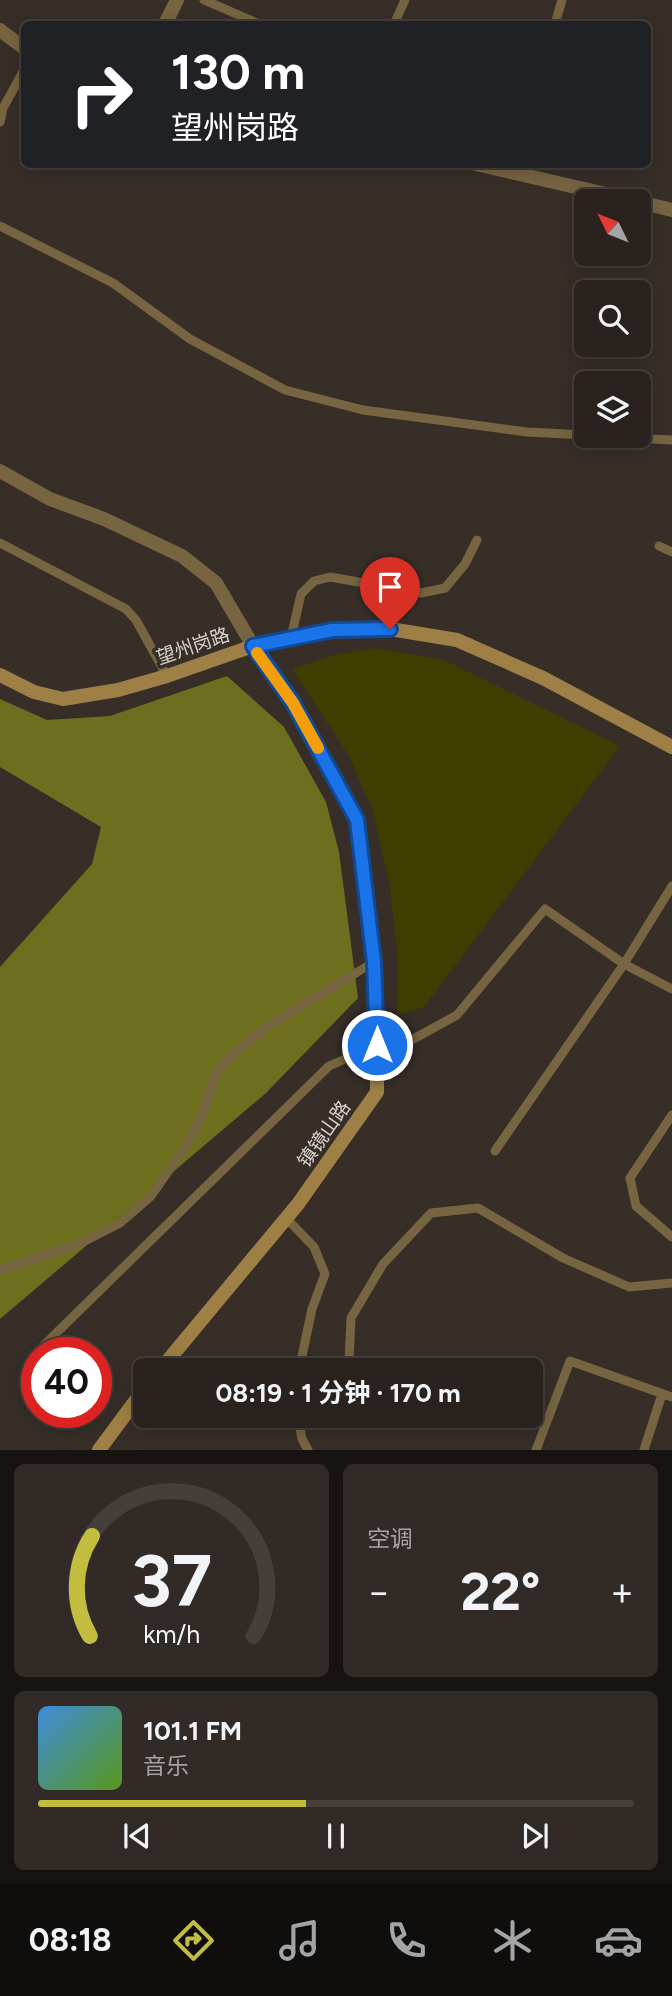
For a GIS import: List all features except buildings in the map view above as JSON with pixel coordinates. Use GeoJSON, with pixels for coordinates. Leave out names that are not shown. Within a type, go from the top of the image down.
{"type":"FeatureCollection","features":[{"type":"Feature","properties":{"kind":"street"},"geometry":{"type":"LineString","coordinates":[[166,21],[177,0]]}},
{"type":"Feature","properties":{"kind":"street"},"geometry":{"type":"LineString","coordinates":[[0,30],[21,46]]}},
{"type":"Feature","properties":{"kind":"street"},"geometry":{"type":"LineString","coordinates":[[514,169],[589,189]]}},
{"type":"Feature","properties":{"kind":"street"},"geometry":{"type":"LineString","coordinates":[[651,205],[672,210]]}},
{"type":"Feature","properties":{"kind":"street"},"geometry":{"type":"LineString","coordinates":[[0,471],[50,499],[104,519],[182,556],[216,583],[253,646]]}},
{"type":"Feature","properties":{"kind":"street","name":"望州岗路"},"geometry":{"type":"LineString","coordinates":[[0,675],[34,692],[63,699],[118,690],[253,646],[332,630],[390,629],[457,640],[542,678],[672,747]]}},
{"type":"Feature","properties":{"kind":"street","name":"镇镜山路"},"geometry":{"type":"LineString","coordinates":[[170,1358],[286,1219],[376,1093],[374,962],[357,820],[293,703],[253,646]]}},
{"type":"Feature","properties":{"kind":"street"},"geometry":{"type":"LineString","coordinates":[[99,1450],[133,1404]]}},
{"type":"Feature","properties":{"kind":"lane"},"geometry":{"type":"LineString","coordinates":[[204,0],[252,21]]}},
{"type":"Feature","properties":{"kind":"lane"},"geometry":{"type":"LineString","coordinates":[[395,21],[405,0]]}},
{"type":"Feature","properties":{"kind":"lane"},"geometry":{"type":"LineString","coordinates":[[556,21],[562,0]]}},
{"type":"Feature","properties":{"kind":"lane"},"geometry":{"type":"LineString","coordinates":[[0,122],[3,108],[21,75]]}},
{"type":"Feature","properties":{"kind":"lane"},"geometry":{"type":"LineString","coordinates":[[0,226],[113,283],[190,339],[285,390],[363,410],[527,432],[574,434]]}},
{"type":"Feature","properties":{"kind":"lane"},"geometry":{"type":"LineString","coordinates":[[651,439],[672,440]]}},
{"type":"Feature","properties":{"kind":"lane"},"geometry":{"type":"LineString","coordinates":[[291,638],[301,594],[314,581],[330,577],[421,593],[445,588],[465,564],[477,540]]}},
{"type":"Feature","properties":{"kind":"lane"},"geometry":{"type":"LineString","coordinates":[[0,543],[126,609],[147,638],[167,676]]}},
{"type":"Feature","properties":{"kind":"lane"},"geometry":{"type":"LineString","coordinates":[[660,546],[672,552]]}},
{"type":"Feature","properties":{"kind":"lane"},"geometry":{"type":"LineString","coordinates":[[495,1151],[624,964],[672,886]]}},
{"type":"Feature","properties":{"kind":"lane"},"geometry":{"type":"LineString","coordinates":[[52,1337],[329,1066],[377,1045],[408,1042],[457,1015],[545,909],[624,964],[672,989]]}},
{"type":"Feature","properties":{"kind":"lane"},"geometry":{"type":"LineString","coordinates":[[0,1270],[79,1244],[120,1223],[151,1196],[184,1149],[202,1116],[217,1071],[232,1055],[273,1023],[374,962]]}},
{"type":"Feature","properties":{"kind":"lane"},"geometry":{"type":"LineString","coordinates":[[672,1115],[630,1178],[636,1206],[672,1237]]}},
{"type":"Feature","properties":{"kind":"lane"},"geometry":{"type":"LineString","coordinates":[[349,1358],[351,1318],[383,1264],[431,1213],[478,1208],[563,1258],[629,1287],[672,1283]]}},
{"type":"Feature","properties":{"kind":"lane"},"geometry":{"type":"LineString","coordinates":[[286,1219],[314,1247],[325,1274],[313,1309],[302,1358]]}},
{"type":"Feature","properties":{"kind":"lane"},"geometry":{"type":"LineString","coordinates":[[536,1450],[570,1361],[672,1397]]}},
{"type":"Feature","properties":{"kind":"lane"},"geometry":{"type":"LineString","coordinates":[[643,1450],[662,1394]]}},
{"type":"Feature","properties":{"kind":"lane"},"geometry":{"type":"LineString","coordinates":[[300,1428],[308,1450]]}},
{"type":"Feature","properties":{"kind":"shaded area"},"geometry":{"type":"Polygon","coordinates":[[[375,648],[444,660],[620,746],[424,1007],[397,1016],[398,959],[389,881],[372,809],[349,756],[292,669],[334,655],[375,648]]]}},
{"type":"Feature","properties":{"kind":"shaded area"},"geometry":{"type":"Polygon","coordinates":[[[227,676],[284,727],[326,802],[339,852],[358,998],[266,1093],[0,1319],[0,967],[92,864],[101,827],[0,767],[0,699],[47,720],[110,716],[227,676]]]}},
{"type":"Feature","properties":{"kind":"slow traffic"},"geometry":{"type":"LineString","coordinates":[[257,653],[293,703],[318,748]]}},
{"type":"Feature","properties":{"kind":"route"},"geometry":{"type":"LineString","coordinates":[[377,1045],[374,962],[357,820],[293,703],[253,646],[332,630],[390,629]]}}]}
